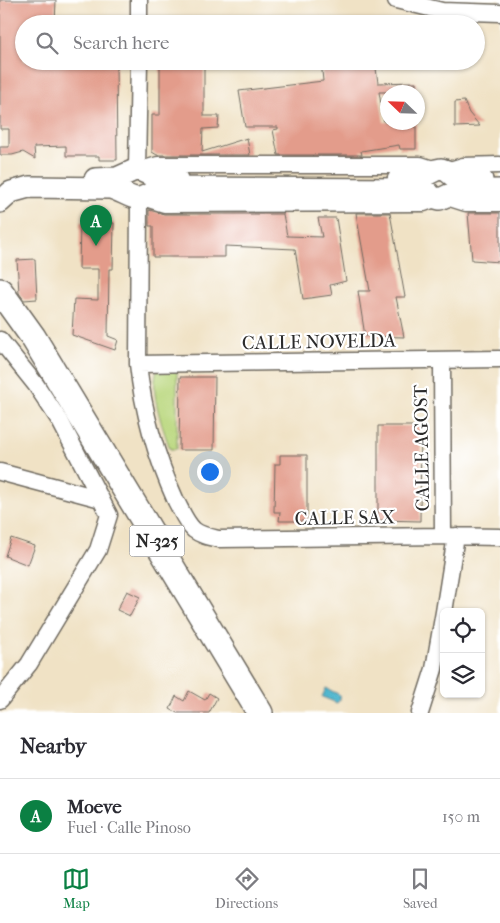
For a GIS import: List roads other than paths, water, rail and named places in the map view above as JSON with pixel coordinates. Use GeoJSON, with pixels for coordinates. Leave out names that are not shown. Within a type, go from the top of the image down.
{"type":"FeatureCollection","features":[{"type":"Feature","properties":{"kind":"highway","name":"N-325"},"geometry":{"type":"LineString","coordinates":[[0,291],[33,337],[260,713]]}},
{"type":"Feature","properties":{"kind":"highway","name":"N-325"},"geometry":{"type":"LineString","coordinates":[[0,311],[52,371]]}},
{"type":"Feature","properties":{"kind":"main road"},"geometry":{"type":"LineString","coordinates":[[0,181],[109,179],[163,188],[411,188],[463,181],[500,180]]}},
{"type":"Feature","properties":{"kind":"main road"},"geometry":{"type":"LineString","coordinates":[[0,202],[11,192],[29,187],[110,188],[138,184]]}},
{"type":"Feature","properties":{"kind":"main road"},"geometry":{"type":"LineString","coordinates":[[441,184],[463,190],[500,190]]}},
{"type":"Feature","properties":{"kind":"street"},"geometry":{"type":"LineString","coordinates":[[139,15],[140,0]]}},
{"type":"Feature","properties":{"kind":"street"},"geometry":{"type":"LineString","coordinates":[[396,0],[500,13]]}},
{"type":"Feature","properties":{"kind":"street"},"geometry":{"type":"LineString","coordinates":[[138,364],[139,70]]}},
{"type":"Feature","properties":{"kind":"street"},"geometry":{"type":"LineString","coordinates":[[500,165],[463,166],[441,184],[466,203],[500,203]]}},
{"type":"Feature","properties":{"kind":"street"},"geometry":{"type":"LineString","coordinates":[[0,340],[36,385],[60,421],[109,514],[98,550],[29,664],[0,700]]}},
{"type":"Feature","properties":{"kind":"street","name":"CALLE NOVELDA"},"geometry":{"type":"LineString","coordinates":[[138,364],[500,359]]}},
{"type":"Feature","properties":{"kind":"street","name":"CALLE AGOST"},"geometry":{"type":"LineString","coordinates":[[442,360],[450,536],[444,608]]}},
{"type":"Feature","properties":{"kind":"street","name":"CALLE SAX"},"geometry":{"type":"LineString","coordinates":[[138,364],[149,429],[158,457],[183,515],[192,529],[204,536],[219,539],[500,537]]}},
{"type":"Feature","properties":{"kind":"street"},"geometry":{"type":"LineString","coordinates":[[0,472],[100,499]]}},
{"type":"Feature","properties":{"kind":"street","name":"CALLE AGOST"},"geometry":{"type":"LineString","coordinates":[[420,713],[434,669],[440,635]]}},
{"type":"Feature","properties":{"kind":"water"},"geometry":{"type":"Polygon","coordinates":[[[326,688],[340,695],[340,700],[337,703],[322,697],[326,688]]]}},
{"type":"Feature","properties":{"kind":"place","name":"Moeve"},"geometry":{"type":"Point","coordinates":[96,246]}}]}
